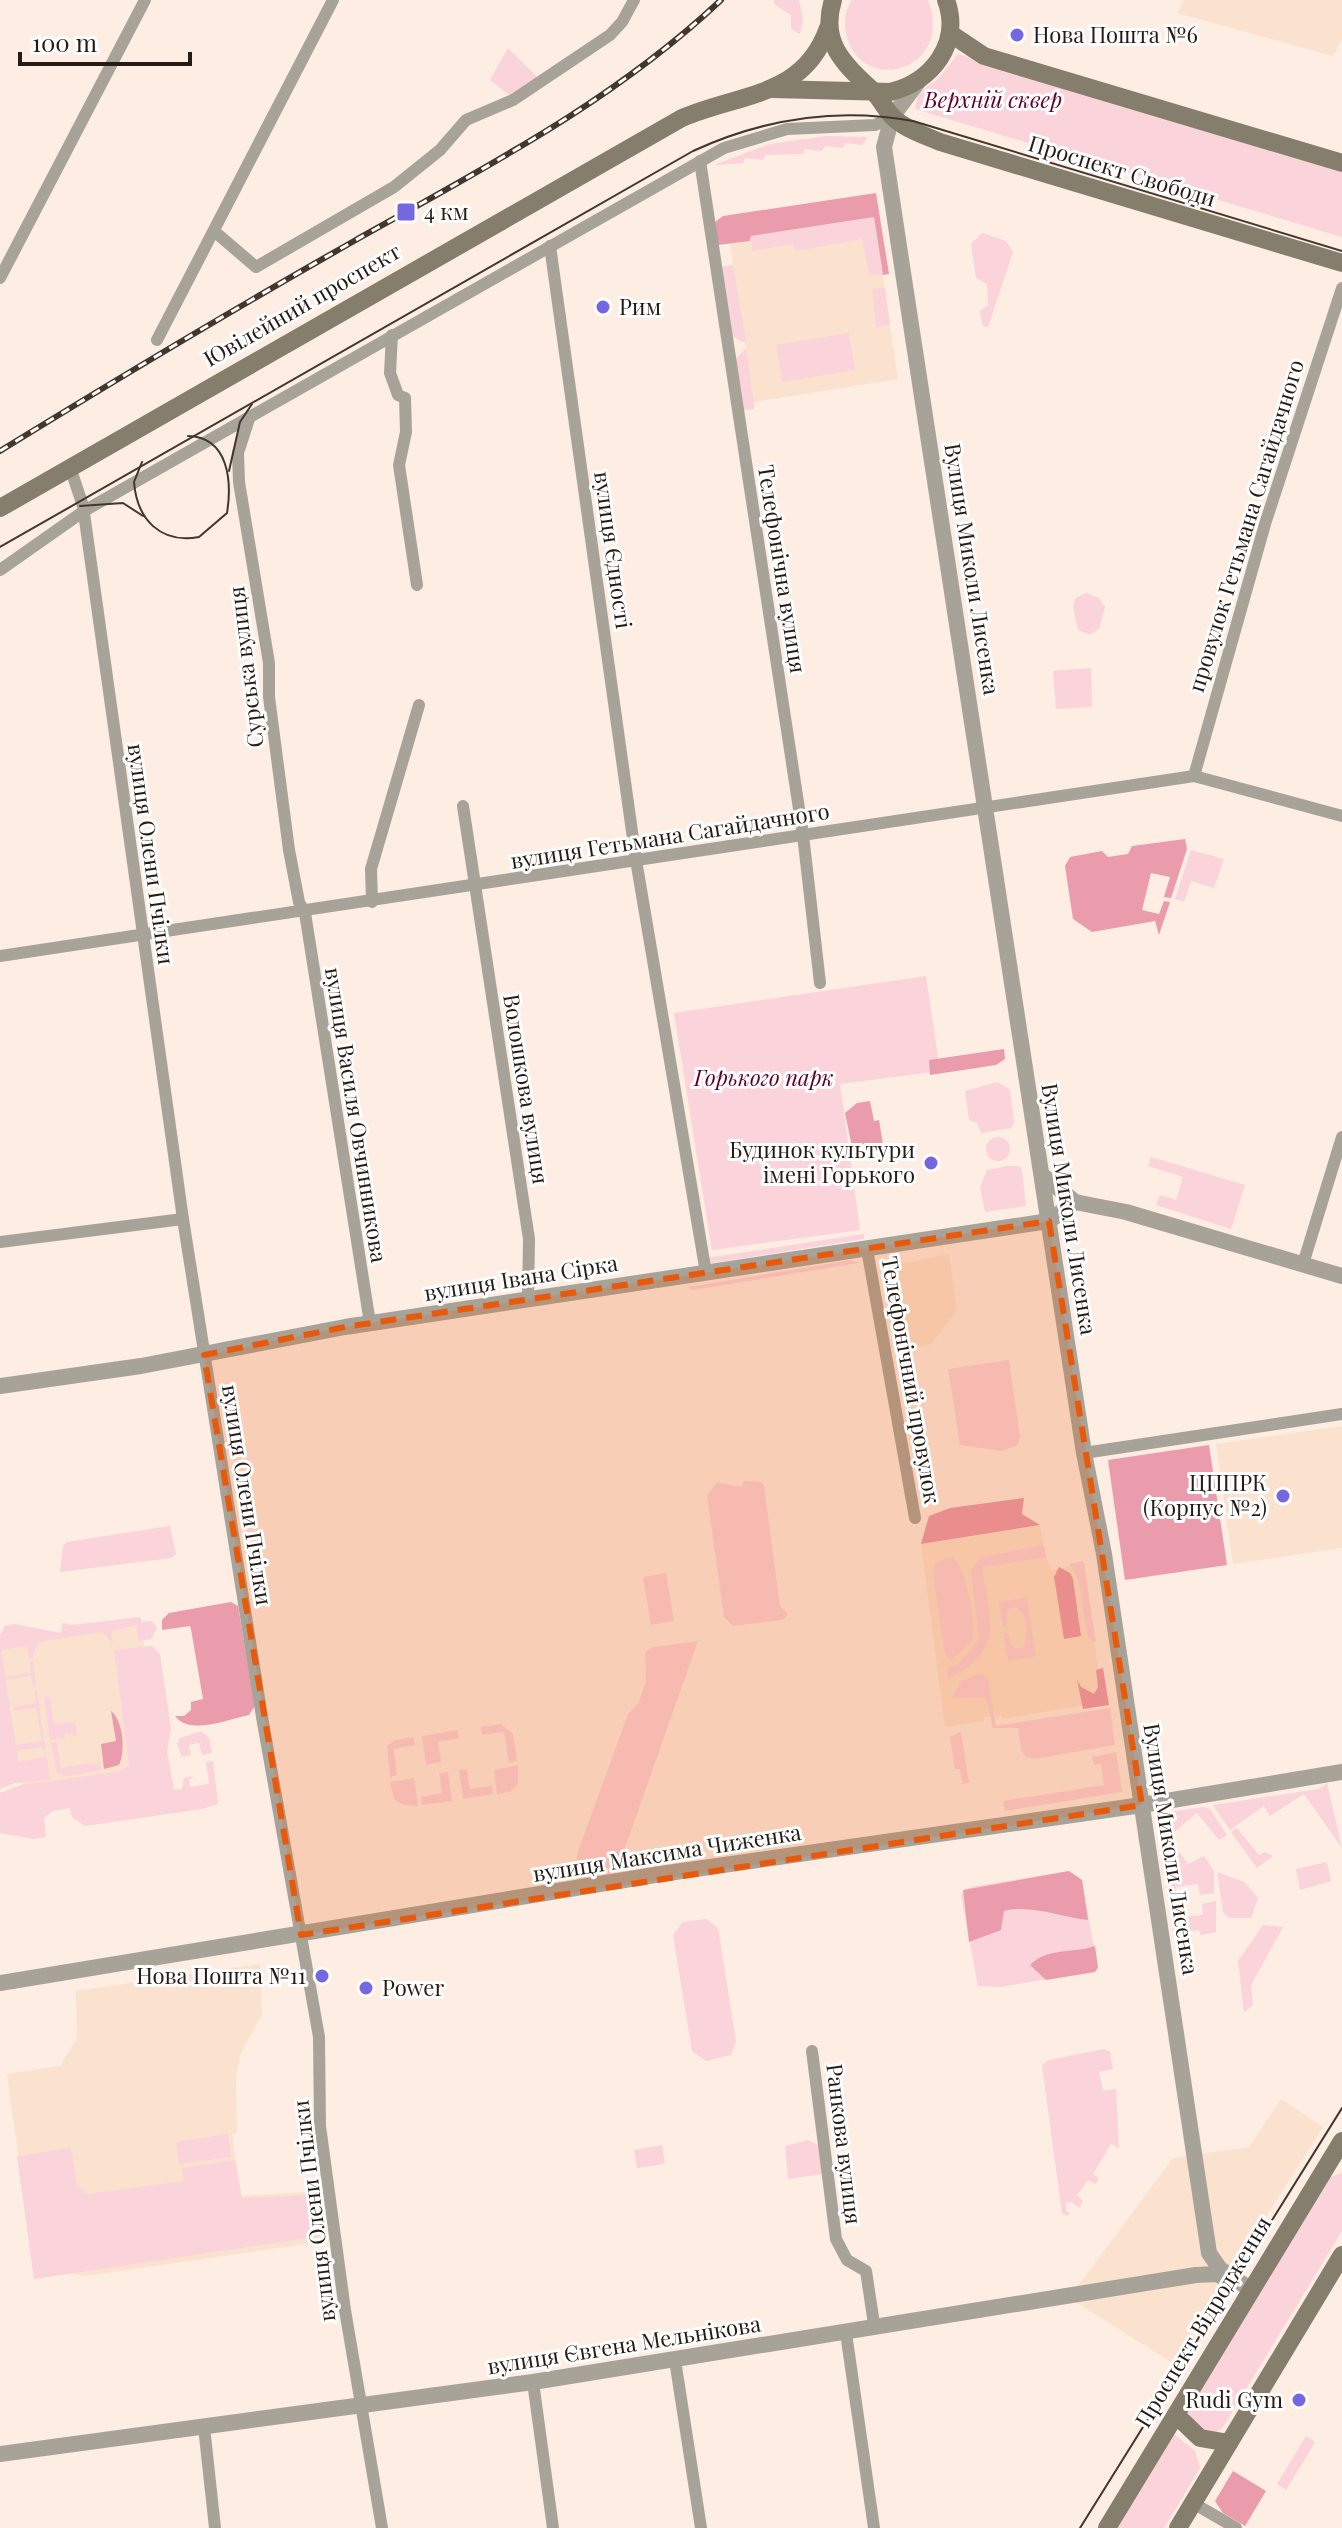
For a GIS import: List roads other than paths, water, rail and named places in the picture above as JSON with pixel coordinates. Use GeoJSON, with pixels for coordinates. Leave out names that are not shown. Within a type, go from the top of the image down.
{"type":"FeatureCollection","features":[{"type":"Feature","properties":{"kind":"main road"},"geometry":{"type":"LineString","coordinates":[[771,89],[874,92],[904,89],[935,66],[951,34],[946,0]]}},
{"type":"Feature","properties":{"kind":"main road"},"geometry":{"type":"LineString","coordinates":[[829,11],[833,49],[845,67],[874,92],[892,117]]}},
{"type":"Feature","properties":{"kind":"main road","name":"Ювілейний проспект"},"geometry":{"type":"LineString","coordinates":[[0,508],[682,118],[713,105],[771,89],[800,74],[820,52],[829,11]]}},
{"type":"Feature","properties":{"kind":"main road"},"geometry":{"type":"LineString","coordinates":[[951,34],[984,56],[1342,163]]}},
{"type":"Feature","properties":{"kind":"main road"},"geometry":{"type":"LineString","coordinates":[[845,67],[861,79],[881,85],[901,85],[921,78]]}},
{"type":"Feature","properties":{"kind":"main road","name":"Проспект Свободи"},"geometry":{"type":"LineString","coordinates":[[892,117],[940,142],[1342,263]]}},
{"type":"Feature","properties":{"kind":"main road","name":"Проспект Відродження"},"geometry":{"type":"LineString","coordinates":[[1107,2528],[1250,2289],[1336,2163],[1342,2141]]}},
{"type":"Feature","properties":{"kind":"main road"},"geometry":{"type":"LineString","coordinates":[[1178,2528],[1342,2255]]}},
{"type":"Feature","properties":{"kind":"main road"},"geometry":{"type":"LineString","coordinates":[[1176,2415],[1200,2438],[1229,2443]]}},
{"type":"Feature","properties":{"kind":"street"},"geometry":{"type":"LineString","coordinates":[[0,278],[145,0]]}},
{"type":"Feature","properties":{"kind":"street"},"geometry":{"type":"LineString","coordinates":[[157,340],[333,0]]}},
{"type":"Feature","properties":{"kind":"street"},"geometry":{"type":"LineString","coordinates":[[214,231],[256,267],[394,187],[440,150],[466,120],[513,100],[610,35],[622,22],[634,0]]}},
{"type":"Feature","properties":{"kind":"street"},"geometry":{"type":"LineString","coordinates":[[0,570],[84,511],[700,161],[744,140],[787,129],[875,125],[892,117],[921,78]]}},
{"type":"Feature","properties":{"kind":"street","name":"Вулиця Миколи Лисенка"},"geometry":{"type":"LineString","coordinates":[[892,117],[884,147],[1084,1453],[1104,1554],[1209,2253]]}},
{"type":"Feature","properties":{"kind":"street","name":"Телефонічна вулиця"},"geometry":{"type":"LineString","coordinates":[[700,161],[803,835],[820,983]]}},
{"type":"Feature","properties":{"kind":"street","name":"вулиця Єдності"},"geometry":{"type":"LineString","coordinates":[[550,246],[636,860],[706,1273]]}},
{"type":"Feature","properties":{"kind":"street","name":"провулок Гетьмана Сагайдачного"},"geometry":{"type":"LineString","coordinates":[[1194,776],[1265,524],[1342,288]]}},
{"type":"Feature","properties":{"kind":"street"},"geometry":{"type":"LineString","coordinates":[[392,335],[390,373],[398,395],[405,398],[406,432],[399,465],[417,585]]}},
{"type":"Feature","properties":{"kind":"street","name":"Сурська вулиця"},"geometry":{"type":"LineString","coordinates":[[250,416],[238,453],[239,482],[269,663],[269,697],[289,850],[299,902],[305,913]]}},
{"type":"Feature","properties":{"kind":"street","name":"вулиця Олени Пчілки"},"geometry":{"type":"LineString","coordinates":[[70,467],[84,511],[183,1219],[264,1731],[319,2037],[320,2126],[360,2405],[382,2528]]}},
{"type":"Feature","properties":{"kind":"street"},"geometry":{"type":"LineString","coordinates":[[372,902],[371,869],[419,705]]}},
{"type":"Feature","properties":{"kind":"street","name":"вулиця Гетьмана Сагайдачного"},"geometry":{"type":"LineString","coordinates":[[0,956],[305,913],[1194,776],[1342,816]]}},
{"type":"Feature","properties":{"kind":"street","name":"Волошкова вулиця"},"geometry":{"type":"LineString","coordinates":[[463,806],[529,1239],[528,1300]]}},
{"type":"Feature","properties":{"kind":"street","name":"вулиця Василя Овчинникова"},"geometry":{"type":"LineString","coordinates":[[305,913],[370,1323]]}},
{"type":"Feature","properties":{"kind":"street"},"geometry":{"type":"LineString","coordinates":[[1303,1264],[1342,1137]]}},
{"type":"Feature","properties":{"kind":"street"},"geometry":{"type":"LineString","coordinates":[[1042,1175],[1075,1202],[1126,1212],[1342,1276]]}},
{"type":"Feature","properties":{"kind":"street"},"geometry":{"type":"LineString","coordinates":[[1049,1221],[1075,1202]]}},
{"type":"Feature","properties":{"kind":"street"},"geometry":{"type":"LineString","coordinates":[[0,1242],[183,1219]]}},
{"type":"Feature","properties":{"kind":"street","name":"вулиця Івана Сірка"},"geometry":{"type":"LineString","coordinates":[[0,1386],[204,1355],[370,1323],[1049,1221]]}},
{"type":"Feature","properties":{"kind":"street","name":"Телефонічний провулок"},"geometry":{"type":"LineString","coordinates":[[867,1249],[915,1518]]}},
{"type":"Feature","properties":{"kind":"street"},"geometry":{"type":"LineString","coordinates":[[1084,1453],[1342,1414]]}},
{"type":"Feature","properties":{"kind":"street","name":"вулиця Максима Чиженка"},"geometry":{"type":"LineString","coordinates":[[0,1983],[661,1874],[1142,1805],[1342,1772]]}},
{"type":"Feature","properties":{"kind":"street","name":"Ранкова вулиця"},"geometry":{"type":"LineString","coordinates":[[812,2051],[829,2208],[836,2239],[847,2260],[866,2271],[874,2324]]}},
{"type":"Feature","properties":{"kind":"street"},"geometry":{"type":"LineString","coordinates":[[1196,2275],[1209,2253],[1220,2269],[1250,2289]]}},
{"type":"Feature","properties":{"kind":"street","name":"вулиця Євгена Мельнікова"},"geometry":{"type":"LineString","coordinates":[[0,2454],[533,2382],[846,2333],[874,2324],[1196,2275],[1217,2274],[1250,2289]]}},
{"type":"Feature","properties":{"kind":"street"},"geometry":{"type":"LineString","coordinates":[[846,2333],[874,2528]]}},
{"type":"Feature","properties":{"kind":"street"},"geometry":{"type":"LineString","coordinates":[[675,2360],[701,2528]]}},
{"type":"Feature","properties":{"kind":"street"},"geometry":{"type":"LineString","coordinates":[[533,2382],[553,2528]]}},
{"type":"Feature","properties":{"kind":"street"},"geometry":{"type":"LineString","coordinates":[[204,2427],[215,2528]]}},
{"type":"Feature","properties":{"kind":"street"},"geometry":{"type":"LineString","coordinates":[[1193,2503],[1236,2528]]}},
{"type":"Feature","properties":{"kind":"tram line"},"geometry":{"type":"LineString","coordinates":[[0,547],[693,151],[773,124],[856,115],[913,121],[1342,251]]}},
{"type":"Feature","properties":{"kind":"tram line"},"geometry":{"type":"LineString","coordinates":[[229,471],[240,422],[252,404]]}},
{"type":"Feature","properties":{"kind":"tram line"},"geometry":{"type":"LineString","coordinates":[[142,462],[134,482],[136,496],[146,518],[153,526],[173,537],[199,537],[227,513],[228,475],[220,453],[212,444],[202,438],[188,436]]}},
{"type":"Feature","properties":{"kind":"tram line"},"geometry":{"type":"LineString","coordinates":[[80,506],[123,503],[143,516]]}},
{"type":"Feature","properties":{"kind":"tram line"},"geometry":{"type":"LineString","coordinates":[[1080,2528],[1342,2108]]}},
{"type":"Feature","properties":{"kind":"railway"},"geometry":{"type":"LineString","coordinates":[[0,451],[220,318],[545,132],[636,71],[721,0]]}},
{"type":"Feature","properties":{"kind":"place","name":"Нова Пошта №6"},"geometry":{"type":"Point","coordinates":[1017,35]}},
{"type":"Feature","properties":{"kind":"place","name":"4 км"},"geometry":{"type":"Point","coordinates":[406,212]}},
{"type":"Feature","properties":{"kind":"place","name":"Рим"},"geometry":{"type":"Point","coordinates":[603,307]}},
{"type":"Feature","properties":{"kind":"place","name":"Будинок культури імені Горького"},"geometry":{"type":"Point","coordinates":[931,1163]}},
{"type":"Feature","properties":{"kind":"place","name":"ЦППРК (Корпус №2)"},"geometry":{"type":"Point","coordinates":[1283,1496]}},
{"type":"Feature","properties":{"kind":"place","name":"Нова Пошта №11"},"geometry":{"type":"Point","coordinates":[322,1976]}},
{"type":"Feature","properties":{"kind":"place","name":"Power"},"geometry":{"type":"Point","coordinates":[366,1988]}},
{"type":"Feature","properties":{"kind":"place","name":"Rudi Gym"},"geometry":{"type":"Point","coordinates":[1299,2400]}},
{"type":"Feature","properties":{"kind":"park label","name":"Верхній сквер"},"geometry":{"type":"Point","coordinates":[993,100]}},
{"type":"Feature","properties":{"kind":"park label","name":"Горького парк"},"geometry":{"type":"Point","coordinates":[764,1078]}}]}
